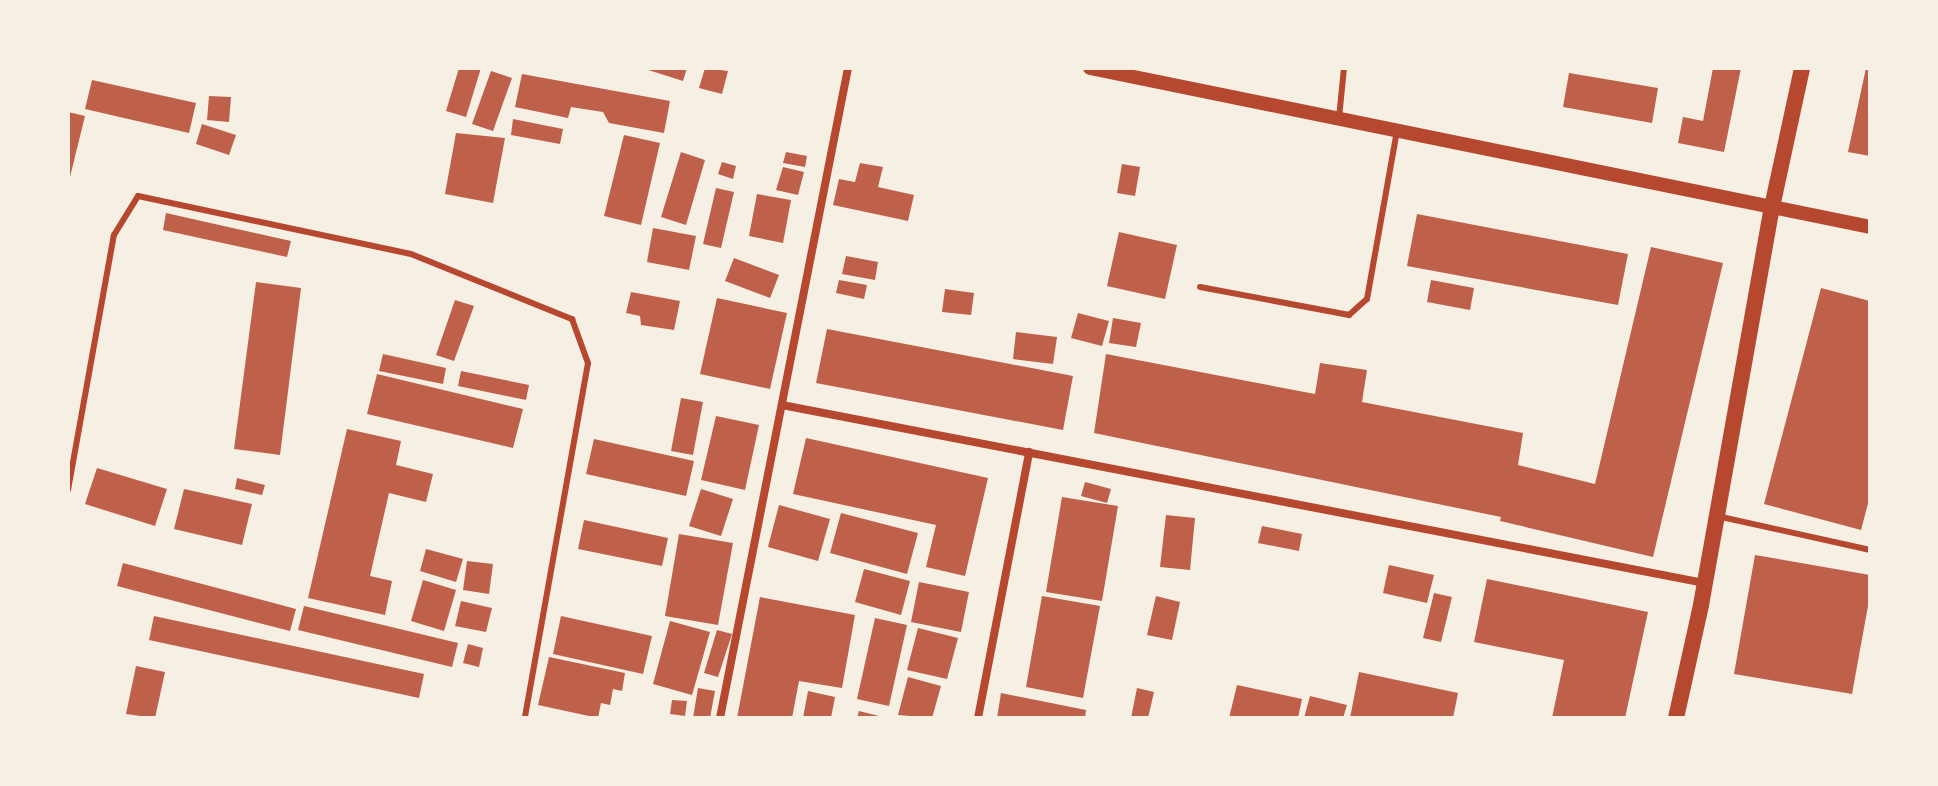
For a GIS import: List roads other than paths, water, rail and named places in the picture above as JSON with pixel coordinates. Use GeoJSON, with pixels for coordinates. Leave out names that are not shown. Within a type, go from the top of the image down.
{"type":"FeatureCollection","features":[{"type":"Feature","properties":{"kind":"main road"},"geometry":{"type":"LineString","coordinates":[[1676,718],[1705,583],[1772,207],[1802,68]]}},
{"type":"Feature","properties":{"kind":"street"},"geometry":{"type":"LineString","coordinates":[[720,718],[848,68]]}},
{"type":"Feature","properties":{"kind":"street"},"geometry":{"type":"LineString","coordinates":[[1090,68],[1870,227]]}},
{"type":"Feature","properties":{"kind":"street"},"geometry":{"type":"LineString","coordinates":[[782,405],[1705,583]]}},
{"type":"Feature","properties":{"kind":"street"},"geometry":{"type":"LineString","coordinates":[[978,718],[1029,452]]}},
{"type":"Feature","properties":{"kind":"lane"},"geometry":{"type":"LineString","coordinates":[[1339,118],[1344,68]]}},
{"type":"Feature","properties":{"kind":"lane"},"geometry":{"type":"LineString","coordinates":[[1200,287],[1349,315],[1367,299],[1397,130]]}},
{"type":"Feature","properties":{"kind":"lane"},"geometry":{"type":"LineString","coordinates":[[68,490],[114,235],[138,196],[411,254],[572,319],[588,363],[525,718]]}},
{"type":"Feature","properties":{"kind":"lane"},"geometry":{"type":"LineString","coordinates":[[1717,516],[1870,550]]}}]}
